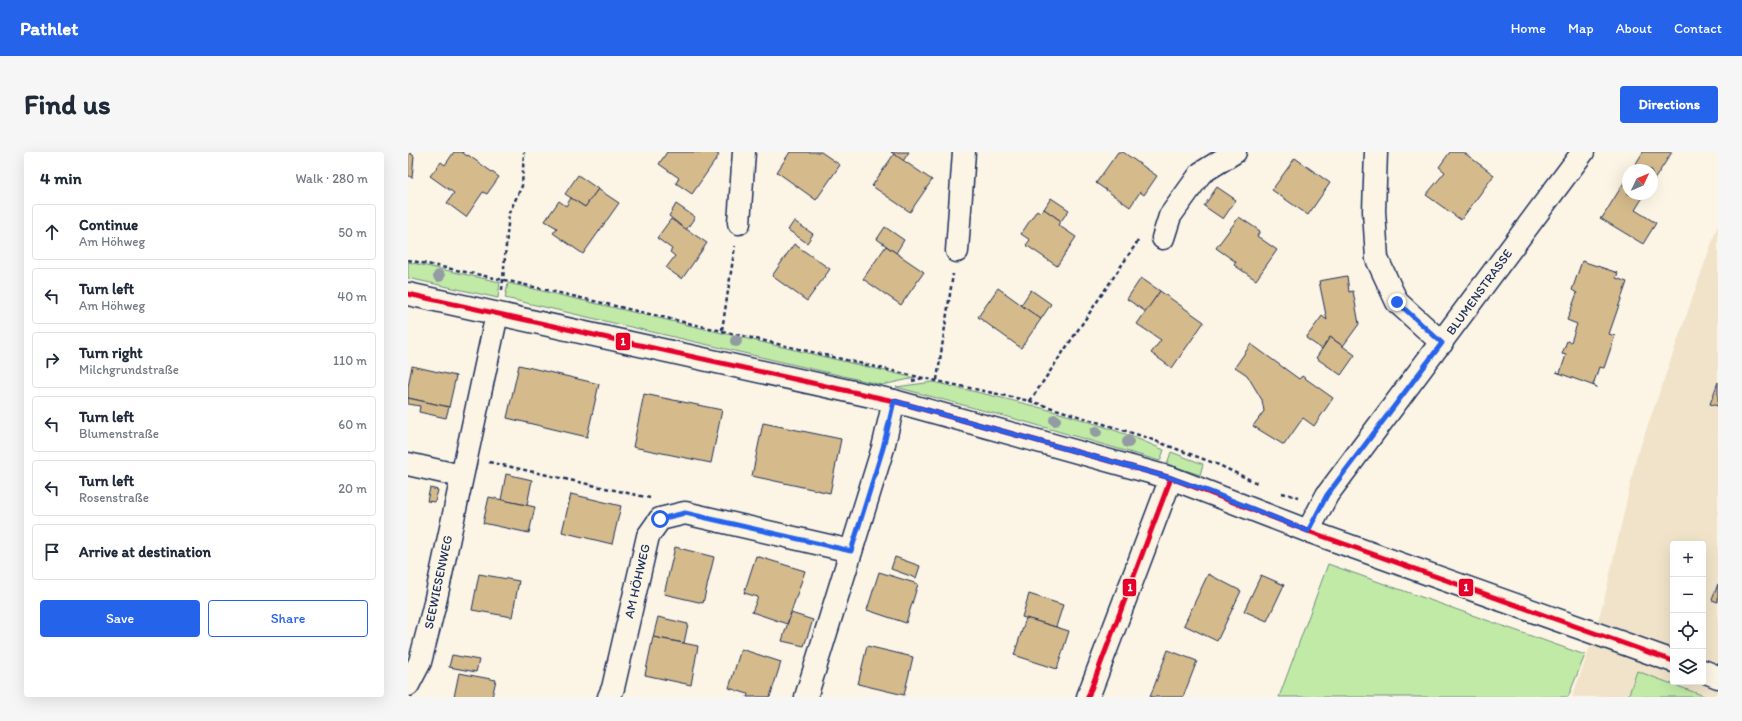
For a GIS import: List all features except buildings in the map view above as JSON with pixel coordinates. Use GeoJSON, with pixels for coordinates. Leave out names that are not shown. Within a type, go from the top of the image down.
{"type":"FeatureCollection","features":[{"type":"Feature","properties":{"kind":"street"},"geometry":{"type":"LineString","coordinates":[[739,223],[744,152]]}},
{"type":"Feature","properties":{"kind":"street"},"geometry":{"type":"LineString","coordinates":[[957,251],[964,152]]}},
{"type":"Feature","properties":{"kind":"street"},"geometry":{"type":"LineString","coordinates":[[1163,238],[1170,216],[1202,173],[1235,152]]}},
{"type":"Feature","properties":{"kind":"street"},"geometry":{"type":"LineString","coordinates":[[1376,152],[1374,212],[1377,259],[1397,302],[1442,343]]}},
{"type":"Feature","properties":{"kind":"street","name":"BLUMENSTRASSE"},"geometry":{"type":"LineString","coordinates":[[1308,531],[1327,495],[1442,343],[1582,152]]}},
{"type":"Feature","properties":{"kind":"street"},"geometry":{"type":"LineString","coordinates":[[408,294],[894,401],[1171,478],[1208,491],[1308,531],[1670,660]]}},
{"type":"Feature","properties":{"kind":"street","name":"SEEWIESENWEG"},"geometry":{"type":"LineString","coordinates":[[408,685],[420,662],[434,608],[463,466],[497,314]]}},
{"type":"Feature","properties":{"kind":"street"},"geometry":{"type":"LineString","coordinates":[[806,697],[883,448],[894,401]]}},
{"type":"Feature","properties":{"kind":"street"},"geometry":{"type":"LineString","coordinates":[[408,464],[463,466]]}},
{"type":"Feature","properties":{"kind":"street"},"geometry":{"type":"LineString","coordinates":[[1088,697],[1171,478]]}},
{"type":"Feature","properties":{"kind":"street","name":"AM HÖHWEG"},"geometry":{"type":"LineString","coordinates":[[609,697],[614,688],[648,536],[660,519],[685,513],[851,551]]}},
{"type":"Feature","properties":{"kind":"street"},"geometry":{"type":"LineString","coordinates":[[1706,672],[1718,677]]}},
{"type":"Feature","properties":{"kind":"path"},"geometry":{"type":"LineString","coordinates":[[408,260],[504,280],[509,213],[522,186],[524,152]]}},
{"type":"Feature","properties":{"kind":"path"},"geometry":{"type":"LineString","coordinates":[[722,330],[739,223]]}},
{"type":"Feature","properties":{"kind":"path"},"geometry":{"type":"LineString","coordinates":[[1030,400],[1138,241],[1163,238]]}},
{"type":"Feature","properties":{"kind":"path"},"geometry":{"type":"LineString","coordinates":[[937,380],[957,251]]}},
{"type":"Feature","properties":{"kind":"path"},"geometry":{"type":"LineString","coordinates":[[463,466],[659,500],[670,517]]}},
{"type":"Feature","properties":{"kind":"shaded area"},"geometry":{"type":"Polygon","coordinates":[[[1718,225],[1718,697],[1572,697],[1587,656],[1604,600],[1636,459],[1718,225]]]}},
{"type":"Feature","properties":{"kind":"green space"},"geometry":{"type":"Polygon","coordinates":[[[408,262],[500,282],[498,298],[408,278],[408,262]]]}},
{"type":"Feature","properties":{"kind":"green space"},"geometry":{"type":"Polygon","coordinates":[[[508,283],[915,378],[882,385],[505,298],[508,283]]]}},
{"type":"Feature","properties":{"kind":"green space"},"geometry":{"type":"Polygon","coordinates":[[[933,382],[1050,410],[1108,428],[1164,450],[1160,461],[1026,422],[896,387],[933,382]]]}},
{"type":"Feature","properties":{"kind":"green space"},"geometry":{"type":"Polygon","coordinates":[[[1171,452],[1203,464],[1200,475],[1167,464],[1171,452]]]}},
{"type":"Feature","properties":{"kind":"green space"},"geometry":{"type":"Polygon","coordinates":[[[1328,564],[1585,655],[1568,697],[1279,697],[1328,564]]]}},
{"type":"Feature","properties":{"kind":"green space"},"geometry":{"type":"Polygon","coordinates":[[[1637,671],[1670,683],[1670,685],[1675,685],[1707,697],[1628,697],[1637,671]]]}},
{"type":"Feature","properties":{"kind":"transit line","name":"1"},"geometry":{"type":"LineString","coordinates":[[408,294],[894,401],[1171,478],[1308,531],[1670,660]]}},
{"type":"Feature","properties":{"kind":"transit line","name":"1"},"geometry":{"type":"LineString","coordinates":[[1088,697],[1171,478]]}},
{"type":"Feature","properties":{"kind":"route"},"geometry":{"type":"LineString","coordinates":[[660,519],[685,513],[851,551],[883,448],[894,401],[1171,478],[1208,491],[1308,531],[1327,495],[1442,343],[1397,302]]}}]}
